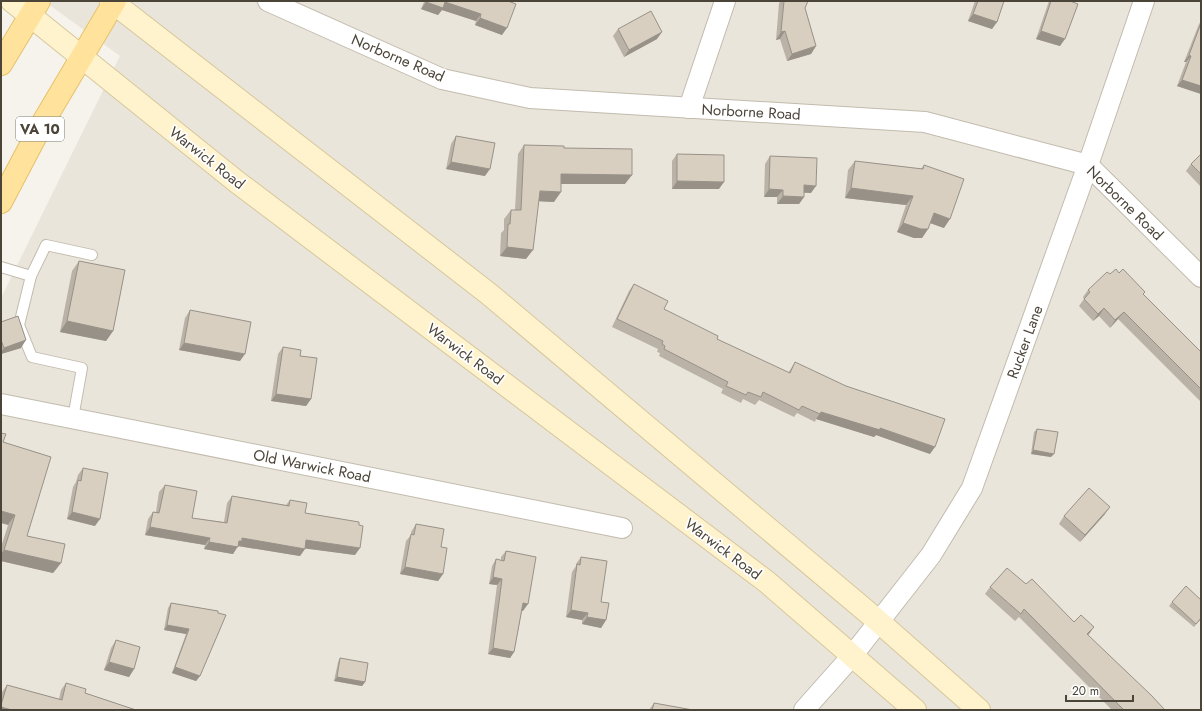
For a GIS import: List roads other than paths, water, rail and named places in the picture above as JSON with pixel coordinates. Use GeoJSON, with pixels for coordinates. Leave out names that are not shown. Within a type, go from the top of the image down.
{"type":"FeatureCollection","features":[{"type":"Feature","properties":{"kind":"main road","name":"Warwick Road"},"geometry":{"type":"LineString","coordinates":[[12,1],[34,8],[81,58],[237,182],[767,582],[915,710]]}},
{"type":"Feature","properties":{"kind":"main road"},"geometry":{"type":"LineString","coordinates":[[113,2],[489,294],[878,621],[979,710]]}},
{"type":"Feature","properties":{"kind":"main road","name":"VA 10"},"geometry":{"type":"LineString","coordinates":[[1,202],[42,124],[113,2]]}},
{"type":"Feature","properties":{"kind":"main road"},"geometry":{"type":"LineString","coordinates":[[1,64],[34,8]]}},
{"type":"Feature","properties":{"kind":"street","name":"Norborne Road"},"geometry":{"type":"LineString","coordinates":[[268,1],[442,79],[530,98],[925,122],[1088,165],[1201,277]]}},
{"type":"Feature","properties":{"kind":"street"},"geometry":{"type":"LineString","coordinates":[[689,108],[725,1]]}},
{"type":"Feature","properties":{"kind":"street","name":"Rucker Lane"},"geometry":{"type":"LineString","coordinates":[[804,710],[852,656],[878,621],[932,555],[972,488],[1088,165],[1144,1]]}},
{"type":"Feature","properties":{"kind":"street","name":"Old Warwick Road"},"geometry":{"type":"LineString","coordinates":[[1,404],[622,528]]}},
{"type":"Feature","properties":{"kind":"lane"},"geometry":{"type":"LineString","coordinates":[[73,418],[82,368],[32,357],[19,325],[31,276],[46,245],[92,255]]}},
{"type":"Feature","properties":{"kind":"lane"},"geometry":{"type":"LineString","coordinates":[[1,267],[31,276]]}}]}
